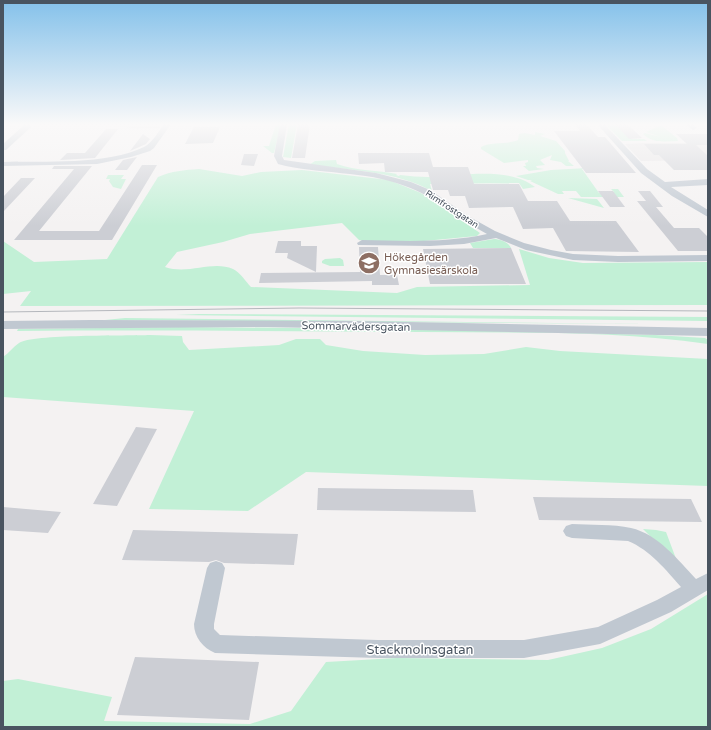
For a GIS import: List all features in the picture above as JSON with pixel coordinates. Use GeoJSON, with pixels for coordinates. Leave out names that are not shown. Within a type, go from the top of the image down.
{"type":"FeatureCollection","features":[{"type":"Feature","properties":{"kind":"street"},"geometry":{"type":"LineString","coordinates":[[3,164],[97,162],[114,158]]}},
{"type":"Feature","properties":{"kind":"street","name":"Rimfrostgatan"},"geometry":{"type":"LineString","coordinates":[[279,158],[281,162],[292,165],[377,176],[415,186],[432,194],[465,218],[497,235],[530,248],[564,256],[592,258],[708,258]]}},
{"type":"Feature","properties":{"kind":"street"},"geometry":{"type":"LineString","coordinates":[[631,158],[663,186],[708,214]]}},
{"type":"Feature","properties":{"kind":"street"},"geometry":{"type":"LineString","coordinates":[[663,186],[679,183],[708,182]]}},
{"type":"Feature","properties":{"kind":"street","name":"Rimfrostgatan"},"geometry":{"type":"LineString","coordinates":[[362,243],[434,244],[497,235]]}},
{"type":"Feature","properties":{"kind":"street","name":"Sommarvädersgatan"},"geometry":{"type":"LineString","coordinates":[[3,326],[78,324],[350,325],[708,332]]}},
{"type":"Feature","properties":{"kind":"street","name":"Stackmolnsgatan"},"geometry":{"type":"LineString","coordinates":[[216,568],[204,624],[204,632],[216,644],[235,645],[386,649],[524,649],[600,635],[664,606],[701,585],[638,536],[630,534],[572,531]]}},
{"type":"Feature","properties":{"kind":"shaded area"},"geometry":{"type":"Polygon","coordinates":[[[638,158],[708,158],[708,160],[641,161],[638,158]]]}},
{"type":"Feature","properties":{"kind":"green space"},"geometry":{"type":"Polygon","coordinates":[[[496,158],[545,158],[540,160],[545,165],[536,166],[537,168],[544,169],[529,171],[523,166],[526,166],[525,163],[528,162],[528,160],[504,163],[496,158]]]}},
{"type":"Feature","properties":{"kind":"green space"},"geometry":{"type":"Polygon","coordinates":[[[551,158],[568,158],[568,161],[574,166],[566,166],[561,162],[550,160],[551,158]]]}},
{"type":"Feature","properties":{"kind":"green space"},"geometry":{"type":"Polygon","coordinates":[[[336,160],[337,164],[344,166],[397,174],[396,175],[399,176],[428,177],[469,174],[498,174],[524,180],[535,187],[523,189],[519,183],[430,184],[432,191],[418,184],[388,175],[309,165],[315,161],[336,160]]]}},
{"type":"Feature","properties":{"kind":"green space"},"geometry":{"type":"Polygon","coordinates":[[[587,168],[588,169],[582,169],[599,193],[614,192],[611,189],[618,189],[624,197],[581,197],[576,191],[562,191],[564,194],[558,194],[530,181],[532,180],[516,176],[551,170],[587,168]]]}},
{"type":"Feature","properties":{"kind":"green space"},"geometry":{"type":"Polygon","coordinates":[[[199,169],[242,176],[261,172],[302,170],[389,180],[421,193],[480,233],[477,236],[424,241],[365,241],[359,240],[342,223],[250,234],[223,242],[177,252],[165,267],[174,269],[192,269],[217,266],[225,267],[238,272],[251,287],[397,293],[417,287],[530,285],[519,249],[549,258],[583,263],[708,262],[708,305],[20,306],[31,291],[3,294],[3,241],[34,262],[107,259],[158,177],[178,171],[199,169]]]}},
{"type":"Feature","properties":{"kind":"green space"},"geometry":{"type":"Polygon","coordinates":[[[108,175],[124,175],[121,179],[126,179],[121,189],[113,187],[109,181],[110,179],[106,179],[108,175]]]}},
{"type":"Feature","properties":{"kind":"green space"},"geometry":{"type":"Polygon","coordinates":[[[568,198],[597,199],[604,208],[568,198]]]}},
{"type":"Feature","properties":{"kind":"green space"},"geometry":{"type":"Polygon","coordinates":[[[494,239],[501,240],[511,248],[473,248],[470,243],[494,239]]]}},
{"type":"Feature","properties":{"kind":"green space"},"geometry":{"type":"Polygon","coordinates":[[[340,258],[343,260],[344,266],[330,266],[322,263],[325,259],[340,258]]]}},
{"type":"Feature","properties":{"kind":"green space"},"geometry":{"type":"Polygon","coordinates":[[[176,315],[708,317],[708,321],[176,315]]]}},
{"type":"Feature","properties":{"kind":"green space"},"geometry":{"type":"Polygon","coordinates":[[[125,318],[650,324],[105,320],[125,318]]]}},
{"type":"Feature","properties":{"kind":"green space"},"geometry":{"type":"Polygon","coordinates":[[[181,327],[417,329],[655,335],[705,338],[708,340],[708,344],[636,336],[564,333],[17,331],[18,329],[181,327]]]}},
{"type":"Feature","properties":{"kind":"green space"},"geometry":{"type":"Polygon","coordinates":[[[81,336],[182,336],[183,342],[189,350],[279,345],[296,339],[320,339],[326,345],[363,351],[425,355],[484,354],[526,347],[560,351],[708,359],[708,486],[306,472],[248,511],[149,509],[194,411],[3,397],[3,357],[19,343],[27,340],[81,336]]]}},
{"type":"Feature","properties":{"kind":"green space"},"geometry":{"type":"Polygon","coordinates":[[[643,529],[666,532],[678,564],[643,529]]]}},
{"type":"Feature","properties":{"kind":"green space"},"geometry":{"type":"Polygon","coordinates":[[[708,594],[708,727],[3,727],[3,681],[18,679],[112,697],[104,721],[250,724],[291,711],[326,662],[397,658],[548,660],[602,648],[651,629],[708,594]]]}},
{"type":"Feature","properties":{"kind":"building"},"geometry":{"type":"Polygon","coordinates":[[[62,158],[94,158],[60,160],[62,158]]]}},
{"type":"Feature","properties":{"kind":"building"},"geometry":{"type":"Polygon","coordinates":[[[136,158],[127,170],[115,170],[123,160],[136,158]]]}},
{"type":"Feature","properties":{"kind":"building"},"geometry":{"type":"Polygon","coordinates":[[[243,158],[257,158],[254,166],[241,165],[243,158]]]}},
{"type":"Feature","properties":{"kind":"building"},"geometry":{"type":"Polygon","coordinates":[[[358,158],[430,158],[433,167],[468,167],[474,184],[519,184],[528,201],[557,201],[570,221],[616,221],[639,252],[566,251],[553,228],[523,229],[513,207],[469,208],[465,196],[450,196],[448,190],[433,190],[428,172],[385,172],[384,163],[359,164],[358,158]]]}},
{"type":"Feature","properties":{"kind":"building"},"geometry":{"type":"Polygon","coordinates":[[[575,158],[623,158],[636,173],[586,173],[575,158]]]}},
{"type":"Feature","properties":{"kind":"building"},"geometry":{"type":"Polygon","coordinates":[[[662,158],[708,158],[708,170],[674,170],[662,158]]]}},
{"type":"Feature","properties":{"kind":"building"},"geometry":{"type":"Polygon","coordinates":[[[142,165],[157,165],[112,240],[14,240],[74,169],[52,169],[54,166],[92,166],[39,231],[99,231],[142,165]]]}},
{"type":"Feature","properties":{"kind":"building"},"geometry":{"type":"Polygon","coordinates":[[[21,178],[35,178],[3,212],[3,197],[21,178]]]}},
{"type":"Feature","properties":{"kind":"building"},"geometry":{"type":"Polygon","coordinates":[[[598,191],[613,191],[625,207],[610,207],[598,191]]]}},
{"type":"Feature","properties":{"kind":"building"},"geometry":{"type":"Polygon","coordinates":[[[638,191],[650,191],[663,207],[656,207],[674,228],[699,228],[708,237],[708,251],[678,251],[637,201],[646,201],[638,191]]]}},
{"type":"Feature","properties":{"kind":"building"},"geometry":{"type":"Polygon","coordinates":[[[278,241],[301,241],[301,246],[317,246],[316,272],[287,258],[288,253],[275,253],[278,241]]]}},
{"type":"Feature","properties":{"kind":"building"},"geometry":{"type":"Polygon","coordinates":[[[359,247],[378,247],[380,275],[397,275],[399,285],[372,285],[372,281],[259,283],[261,273],[360,272],[359,247]]]}},
{"type":"Feature","properties":{"kind":"building"},"geometry":{"type":"Polygon","coordinates":[[[511,248],[526,284],[430,284],[423,249],[511,248]]]}},
{"type":"Feature","properties":{"kind":"building"},"geometry":{"type":"Polygon","coordinates":[[[136,427],[157,429],[117,506],[93,504],[136,427]]]}},
{"type":"Feature","properties":{"kind":"building"},"geometry":{"type":"Polygon","coordinates":[[[318,488],[473,490],[476,512],[317,510],[318,488]]]}},
{"type":"Feature","properties":{"kind":"building"},"geometry":{"type":"Polygon","coordinates":[[[533,497],[691,499],[702,522],[539,520],[533,497]]]}},
{"type":"Feature","properties":{"kind":"building"},"geometry":{"type":"Polygon","coordinates":[[[3,507],[61,512],[48,533],[3,530],[3,507]]]}},
{"type":"Feature","properties":{"kind":"building"},"geometry":{"type":"Polygon","coordinates":[[[133,530],[298,534],[294,565],[224,563],[216,560],[209,562],[122,560],[133,530]]]}},
{"type":"Feature","properties":{"kind":"building"},"geometry":{"type":"Polygon","coordinates":[[[135,657],[259,662],[249,720],[117,715],[135,657]]]}},
{"type":"Feature","properties":{"kind":"tram line"},"geometry":{"type":"LineString","coordinates":[[3,312],[299,308],[708,311]]}},
{"type":"Feature","properties":{"kind":"place","name":"Hökegården Gymnasiesärskola"},"geometry":{"type":"Point","coordinates":[369,263]}}]}
